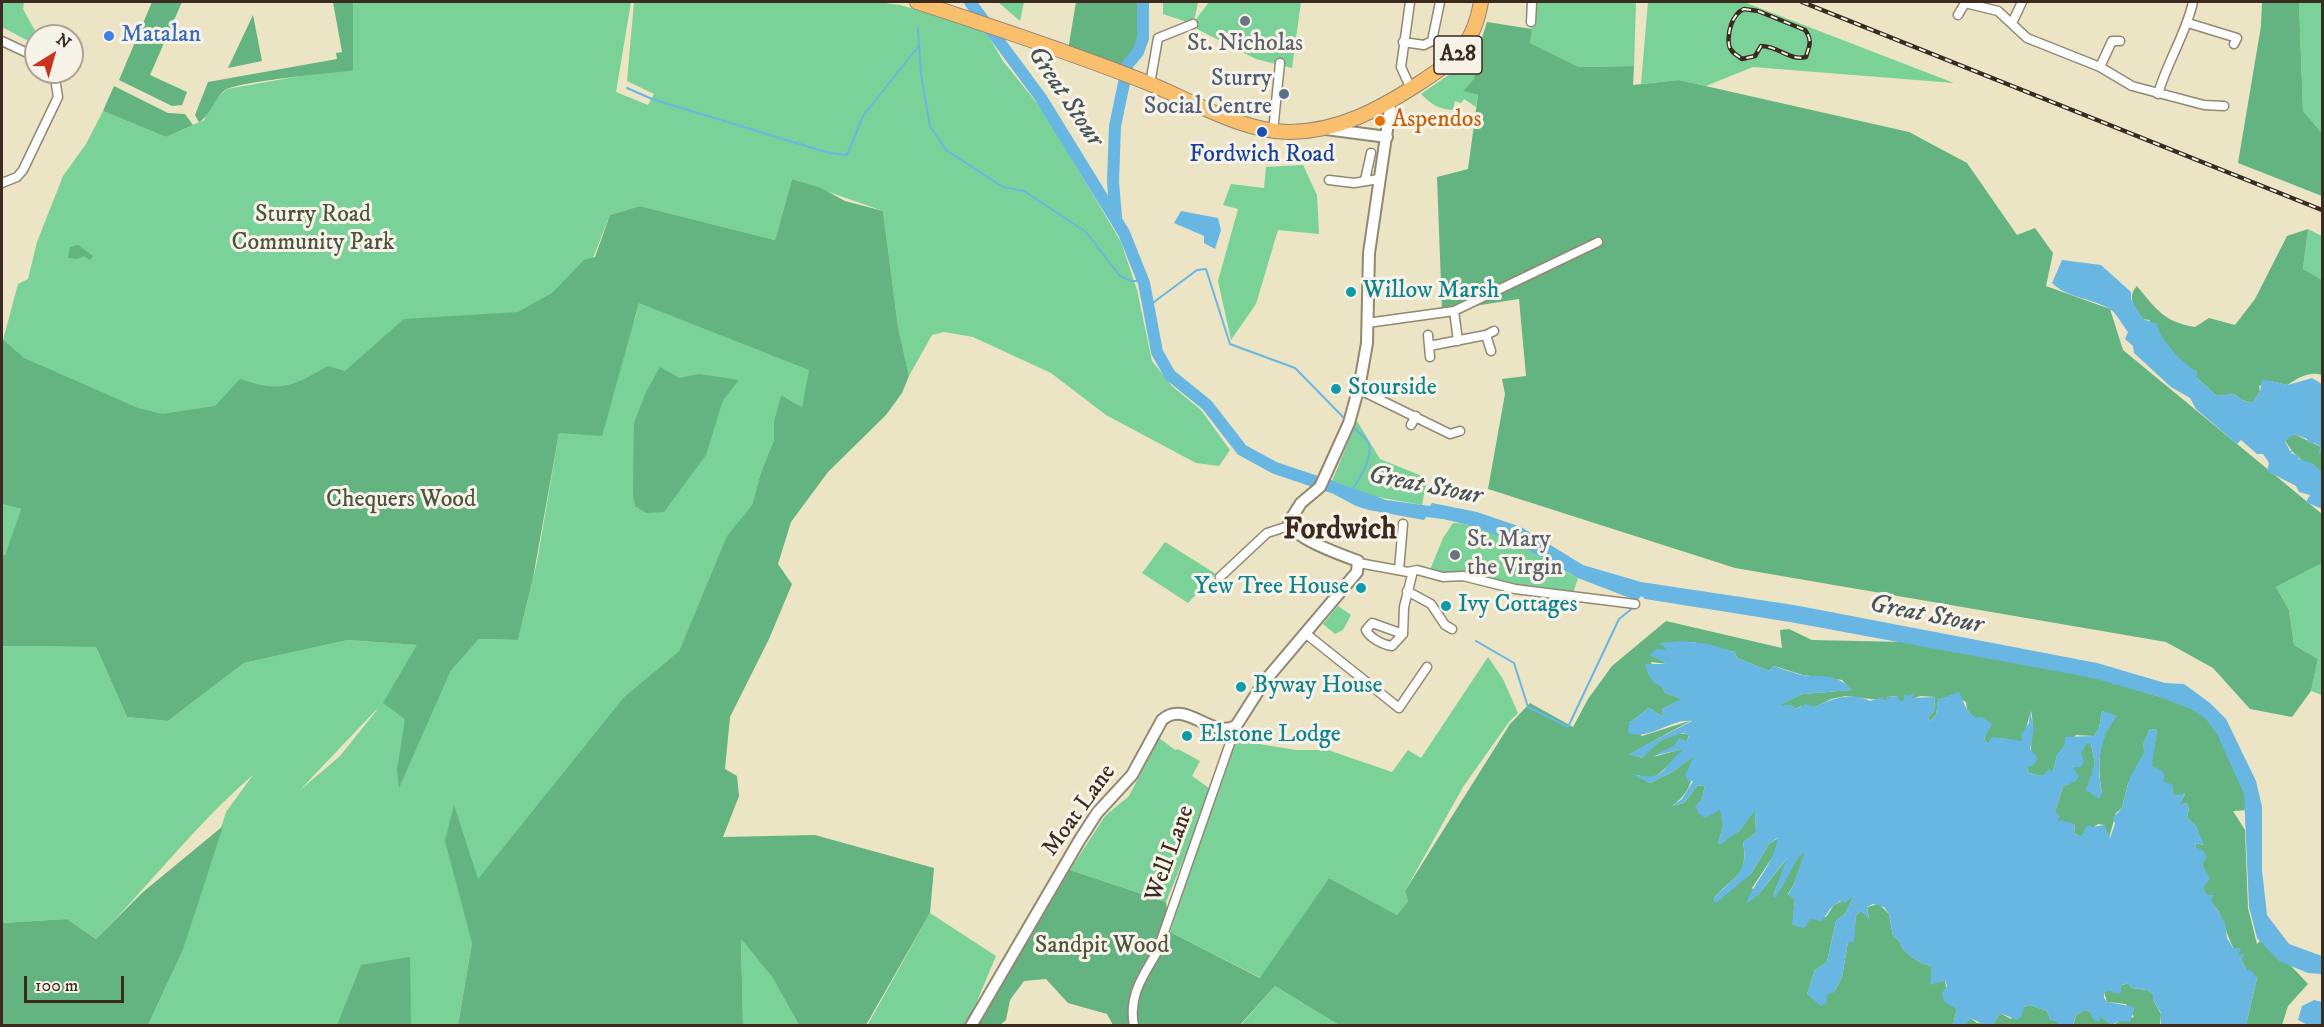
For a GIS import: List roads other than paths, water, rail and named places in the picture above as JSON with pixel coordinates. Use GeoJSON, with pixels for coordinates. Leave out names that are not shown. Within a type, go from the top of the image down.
{"type":"FeatureCollection","features":[{"type":"Feature","properties":{"kind":"highway","name":"A28"},"geometry":{"type":"LineString","coordinates":[[917,2],[1107,68],[1244,123],[1273,131],[1326,129],[1344,124],[1411,89],[1456,58],[1473,31],[1481,2]]}},
{"type":"Feature","properties":{"kind":"street"},"geometry":{"type":"LineString","coordinates":[[1410,2],[1401,67],[1411,89]]}},
{"type":"Feature","properties":{"kind":"street"},"geometry":{"type":"LineString","coordinates":[[1403,42],[1424,45],[1432,41],[1440,2]]}},
{"type":"Feature","properties":{"kind":"street"},"geometry":{"type":"LineString","coordinates":[[1531,22],[1532,2]]}},
{"type":"Feature","properties":{"kind":"street"},"geometry":{"type":"LineString","coordinates":[[2012,23],[2022,2]]}},
{"type":"Feature","properties":{"kind":"street"},"geometry":{"type":"LineString","coordinates":[[2158,94],[2165,70],[2188,23],[2193,2]]}},
{"type":"Feature","properties":{"kind":"street"},"geometry":{"type":"LineString","coordinates":[[1958,15],[1965,3],[1998,11],[2027,38],[2100,67],[2132,86],[2204,105],[2224,106]]}},
{"type":"Feature","properties":{"kind":"street"},"geometry":{"type":"LineString","coordinates":[[2188,23],[2237,38],[2234,44]]}},
{"type":"Feature","properties":{"kind":"street"},"geometry":{"type":"LineString","coordinates":[[1146,83],[1158,38],[1193,24]]}},
{"type":"Feature","properties":{"kind":"street"},"geometry":{"type":"LineString","coordinates":[[2,41],[24,51]]}},
{"type":"Feature","properties":{"kind":"street"},"geometry":{"type":"LineString","coordinates":[[2100,67],[2112,41],[2120,41]]}},
{"type":"Feature","properties":{"kind":"street"},"geometry":{"type":"LineString","coordinates":[[1273,131],[1280,63]]}},
{"type":"Feature","properties":{"kind":"street"},"geometry":{"type":"LineString","coordinates":[[2,183],[17,177],[23,170],[58,97],[56,84]]}},
{"type":"Feature","properties":{"kind":"street"},"geometry":{"type":"LineString","coordinates":[[1220,577],[1267,532],[1289,526],[1301,503],[1320,487],[1349,423],[1367,343],[1369,253],[1387,137],[1390,110],[1386,103]]}},
{"type":"Feature","properties":{"kind":"street"},"geometry":{"type":"LineString","coordinates":[[1326,129],[1387,137]]}},
{"type":"Feature","properties":{"kind":"street"},"geometry":{"type":"LineString","coordinates":[[1365,180],[1371,153]]}},
{"type":"Feature","properties":{"kind":"street"},"geometry":{"type":"LineString","coordinates":[[1329,180],[1354,183],[1379,179]]}},
{"type":"Feature","properties":{"kind":"street"},"geometry":{"type":"LineString","coordinates":[[1367,323],[1454,311],[1599,242]]}},
{"type":"Feature","properties":{"kind":"street"},"geometry":{"type":"LineString","coordinates":[[1454,311],[1458,341]]}},
{"type":"Feature","properties":{"kind":"street"},"geometry":{"type":"LineString","coordinates":[[1429,346],[1490,333],[1491,351]]}},
{"type":"Feature","properties":{"kind":"street"},"geometry":{"type":"LineString","coordinates":[[1428,335],[1430,357]]}},
{"type":"Feature","properties":{"kind":"street"},"geometry":{"type":"LineString","coordinates":[[1358,389],[1450,434],[1460,431]]}},
{"type":"Feature","properties":{"kind":"street"},"geometry":{"type":"LineString","coordinates":[[1411,425],[1416,416]]}},
{"type":"Feature","properties":{"kind":"street"},"geometry":{"type":"LineString","coordinates":[[1399,570],[1403,524]]}},
{"type":"Feature","properties":{"kind":"street"},"geometry":{"type":"LineString","coordinates":[[1289,526],[1308,539],[1359,563],[1399,570],[1415,570],[1443,577],[1463,576],[1515,589],[1635,604]]}},
{"type":"Feature","properties":{"kind":"street"},"geometry":{"type":"LineString","coordinates":[[1236,726],[1264,682],[1357,572],[1359,563]]}},
{"type":"Feature","properties":{"kind":"street"},"geometry":{"type":"LineString","coordinates":[[1403,634],[1407,591],[1415,570]]}},
{"type":"Feature","properties":{"kind":"street"},"geometry":{"type":"LineString","coordinates":[[1407,591],[1431,604],[1445,625],[1452,629]]}},
{"type":"Feature","properties":{"kind":"street"},"geometry":{"type":"LineString","coordinates":[[1305,633],[1399,708],[1427,667]]}},
{"type":"Feature","properties":{"kind":"street","name":"Moat Lane"},"geometry":{"type":"LineString","coordinates":[[971,1026],[1079,841],[1097,813],[1132,775],[1162,720],[1168,714],[1178,712],[1221,729],[1236,726]]}},
{"type":"Feature","properties":{"kind":"street","name":"Well Lane"},"geometry":{"type":"LineString","coordinates":[[1134,1026],[1131,1009],[1138,983],[1157,951],[1236,726]]}},
{"type":"Feature","properties":{"kind":"water"},"geometry":{"type":"Polygon","coordinates":[[[1181,211],[1218,218],[1221,230],[1215,249],[1204,243],[1204,236],[1174,223],[1181,211]]]}},
{"type":"Feature","properties":{"kind":"water"},"geometry":{"type":"Polygon","coordinates":[[[2062,260],[2101,265],[2131,292],[2131,299],[2143,319],[2157,324],[2162,337],[2172,351],[2197,372],[2197,378],[2217,396],[2234,394],[2252,403],[2260,392],[2262,379],[2288,385],[2312,378],[2322,384],[2322,452],[2318,454],[2321,447],[2308,443],[2307,439],[2294,434],[2285,441],[2290,451],[2293,450],[2291,453],[2301,457],[2298,459],[2312,463],[2322,472],[2322,509],[2306,502],[2310,495],[2299,492],[2296,486],[2267,471],[2269,463],[2263,454],[2257,454],[2241,440],[2237,444],[2196,409],[2190,398],[2171,387],[2134,353],[2133,346],[2125,339],[2128,332],[2113,312],[2104,306],[2066,293],[2052,283],[2062,260]]]}},
{"type":"Feature","properties":{"kind":"water","name":"Great Stour"},"geometry":{"type":"Polygon","coordinates":[[[1327,479],[1386,500],[1430,506],[1432,503],[1477,512],[1521,527],[1583,565],[1641,582],[1794,605],[2097,663],[2165,683],[2184,684],[2210,703],[2226,719],[2256,781],[2262,807],[2262,870],[2267,915],[2289,944],[2322,956],[2322,974],[2308,973],[2279,961],[2257,938],[2249,907],[2244,794],[2217,734],[2206,719],[2191,709],[2160,697],[2093,678],[1790,622],[1645,599],[1641,596],[1635,600],[1578,578],[1513,542],[1473,526],[1443,519],[1426,517],[1424,520],[1356,506],[1324,489],[1327,479]]]}},
{"type":"Feature","properties":{"kind":"water"},"geometry":{"type":"Polygon","coordinates":[[[1683,641],[1708,644],[1735,652],[1737,658],[1769,671],[1774,666],[1802,675],[1834,678],[1852,690],[1803,694],[1780,705],[1791,705],[1796,709],[1806,704],[1815,707],[1829,701],[1849,697],[1870,701],[1883,697],[1883,701],[1887,701],[1887,697],[1898,696],[1900,701],[1904,701],[1904,694],[1908,696],[1916,692],[1911,698],[1935,697],[1934,711],[1928,718],[1930,721],[1936,715],[1938,700],[1959,692],[1967,710],[1975,718],[1982,717],[1992,724],[1984,739],[1988,744],[1991,737],[2022,741],[2021,735],[2029,723],[2030,710],[2034,730],[2030,749],[2038,758],[2034,765],[2027,767],[2029,773],[2042,776],[2049,769],[2053,772],[2057,755],[2065,744],[2065,737],[2094,736],[2099,728],[2102,711],[2117,716],[2106,734],[2100,753],[2099,772],[2102,793],[2099,799],[2086,790],[2095,764],[2091,744],[2087,743],[2081,753],[2084,762],[2081,767],[2073,767],[2079,777],[2075,782],[2063,786],[2055,812],[2060,816],[2056,825],[2060,820],[2075,824],[2074,833],[2081,837],[2087,825],[2093,827],[2104,825],[2110,838],[2115,824],[2113,818],[2122,808],[2130,777],[2145,751],[2143,745],[2150,729],[2157,730],[2152,766],[2161,770],[2165,776],[2163,781],[2173,785],[2174,796],[2185,793],[2180,804],[2186,803],[2189,808],[2187,818],[2196,826],[2204,845],[2196,843],[2195,847],[2204,851],[2207,858],[2202,864],[2210,878],[2203,888],[2207,895],[2214,895],[2211,900],[2225,923],[2227,938],[2233,948],[2241,948],[2238,955],[2245,954],[2241,959],[2246,969],[2252,971],[2257,978],[2246,1025],[2161,1025],[2161,1013],[2153,1000],[2153,994],[2147,990],[2131,988],[2128,983],[2122,985],[2120,994],[2104,992],[2104,998],[2107,1002],[2135,1007],[2130,1022],[2119,1021],[2112,1025],[2101,1017],[2099,1022],[2085,1010],[2076,1015],[2073,1025],[2057,1025],[2057,1022],[2050,1019],[2047,1011],[2030,1005],[2024,1007],[2021,1017],[2017,1020],[2000,1013],[1993,1024],[1985,1025],[1970,1018],[1966,1025],[1953,1025],[1957,1009],[1944,1002],[1942,993],[1947,986],[1945,980],[1930,985],[1932,966],[1911,957],[1904,950],[1898,939],[1893,936],[1889,914],[1884,907],[1873,904],[1867,907],[1869,919],[1861,911],[1856,915],[1854,942],[1848,942],[1842,977],[1834,992],[1828,994],[1826,1003],[1821,1006],[1807,994],[1815,970],[1827,962],[1836,921],[1845,914],[1854,896],[1845,903],[1840,901],[1830,909],[1822,921],[1810,919],[1804,928],[1792,925],[1795,899],[1788,895],[1805,851],[1796,861],[1775,898],[1773,897],[1787,858],[1758,895],[1746,904],[1769,864],[1777,838],[1769,844],[1751,874],[1716,903],[1713,900],[1737,876],[1744,862],[1743,842],[1756,833],[1755,811],[1739,831],[1720,845],[1718,843],[1723,827],[1720,810],[1705,818],[1699,814],[1695,806],[1702,799],[1705,785],[1697,786],[1684,803],[1672,806],[1682,799],[1693,781],[1688,781],[1685,775],[1694,756],[1674,771],[1650,783],[1632,774],[1658,775],[1684,749],[1652,756],[1674,746],[1679,738],[1687,741],[1689,736],[1683,733],[1660,741],[1642,758],[1629,754],[1692,721],[1676,723],[1645,734],[1628,733],[1629,723],[1649,708],[1663,717],[1662,709],[1681,699],[1665,693],[1662,687],[1650,678],[1645,664],[1667,664],[1650,655],[1656,649],[1668,650],[1659,643],[1683,641]]]}},
{"type":"Feature","properties":{"kind":"water"},"geometry":{"type":"Polygon","coordinates":[[[2314,1000],[2322,1002],[2322,1025],[2308,1025],[2298,1020],[2302,1006],[2314,1000]]]}},
{"type":"Feature","properties":{"kind":"waterway","name":"Great Stour"},"geometry":{"type":"LineString","coordinates":[[970,2],[1041,98],[1124,233],[1144,283],[1157,352],[1170,375],[1207,405],[1242,450],[1275,468],[1332,487]]}},
{"type":"Feature","properties":{"kind":"waterway","name":"Great Stour"},"geometry":{"type":"LineString","coordinates":[[1116,217],[1113,182],[1115,126],[1128,64],[1138,52],[1143,38],[1143,2]]}},
{"type":"Feature","properties":{"kind":"waterway"},"geometry":{"type":"LineString","coordinates":[[918,28],[921,75],[930,126],[946,150],[1003,187],[1024,191],[1086,232],[1120,276],[1131,281],[1143,281]]}},
{"type":"Feature","properties":{"kind":"waterway"},"geometry":{"type":"LineString","coordinates":[[627,88],[652,99],[829,153],[847,155],[863,116],[918,47]]}},
{"type":"Feature","properties":{"kind":"waterway","name":"Great Stour"},"geometry":{"type":"LineString","coordinates":[[1150,305],[1197,270],[1206,269],[1230,344],[1295,368],[1346,420]]}},
{"type":"Feature","properties":{"kind":"waterway","name":"Great Stour"},"geometry":{"type":"LineString","coordinates":[[1352,426],[1366,439],[1370,449],[1365,468],[1352,490]]}},
{"type":"Feature","properties":{"kind":"waterway"},"geometry":{"type":"LineString","coordinates":[[1476,641],[1514,663],[1528,707],[1568,727],[1619,619],[1634,607]]}},
{"type":"Feature","properties":{"kind":"railway"},"geometry":{"type":"LineString","coordinates":[[1802,2],[2322,210]]}},
{"type":"Feature","properties":{"kind":"railway"},"geometry":{"type":"LineString","coordinates":[[1744,9],[1758,11],[1805,30],[1810,40],[1806,57],[1794,57],[1773,48],[1761,46],[1755,56],[1742,59],[1736,55],[1729,45],[1729,35],[1733,19],[1744,9]]}},
{"type":"Feature","properties":{"kind":"place","name":"St. Nicholas"},"geometry":{"type":"Point","coordinates":[1245,21]}},
{"type":"Feature","properties":{"kind":"place","name":"Matalan"},"geometry":{"type":"Point","coordinates":[109,36]}},
{"type":"Feature","properties":{"kind":"place","name":"Sturry Social Centre"},"geometry":{"type":"Point","coordinates":[1284,94]}},
{"type":"Feature","properties":{"kind":"place","name":"Aspendos"},"geometry":{"type":"Point","coordinates":[1380,121]}},
{"type":"Feature","properties":{"kind":"place","name":"Fordwich Road"},"geometry":{"type":"Point","coordinates":[1262,132]}},
{"type":"Feature","properties":{"kind":"place","name":"Willow Marsh"},"geometry":{"type":"Point","coordinates":[1351,292]}},
{"type":"Feature","properties":{"kind":"place","name":"Stourside"},"geometry":{"type":"Point","coordinates":[1336,389]}},
{"type":"Feature","properties":{"kind":"place","name":"St. Mary the Virgin"},"geometry":{"type":"Point","coordinates":[1455,555]}},
{"type":"Feature","properties":{"kind":"place","name":"Yew Tree House"},"geometry":{"type":"Point","coordinates":[1361,588]}},
{"type":"Feature","properties":{"kind":"place","name":"Ivy Cottages"},"geometry":{"type":"Point","coordinates":[1446,606]}},
{"type":"Feature","properties":{"kind":"place","name":"Byway House"},"geometry":{"type":"Point","coordinates":[1241,687]}},
{"type":"Feature","properties":{"kind":"place","name":"Elstone Lodge"},"geometry":{"type":"Point","coordinates":[1187,736]}},
{"type":"Feature","properties":{"kind":"district","name":"Fordwich"},"geometry":{"type":"Point","coordinates":[1340,532]}},
{"type":"Feature","properties":{"kind":"park label","name":"Sturry Road Community Park"},"geometry":{"type":"Point","coordinates":[313,230]}},
{"type":"Feature","properties":{"kind":"park label","name":"Chequers Wood"},"geometry":{"type":"Point","coordinates":[401,501]}},
{"type":"Feature","properties":{"kind":"park label","name":"Sandpit Wood"},"geometry":{"type":"Point","coordinates":[1102,947]}}]}
